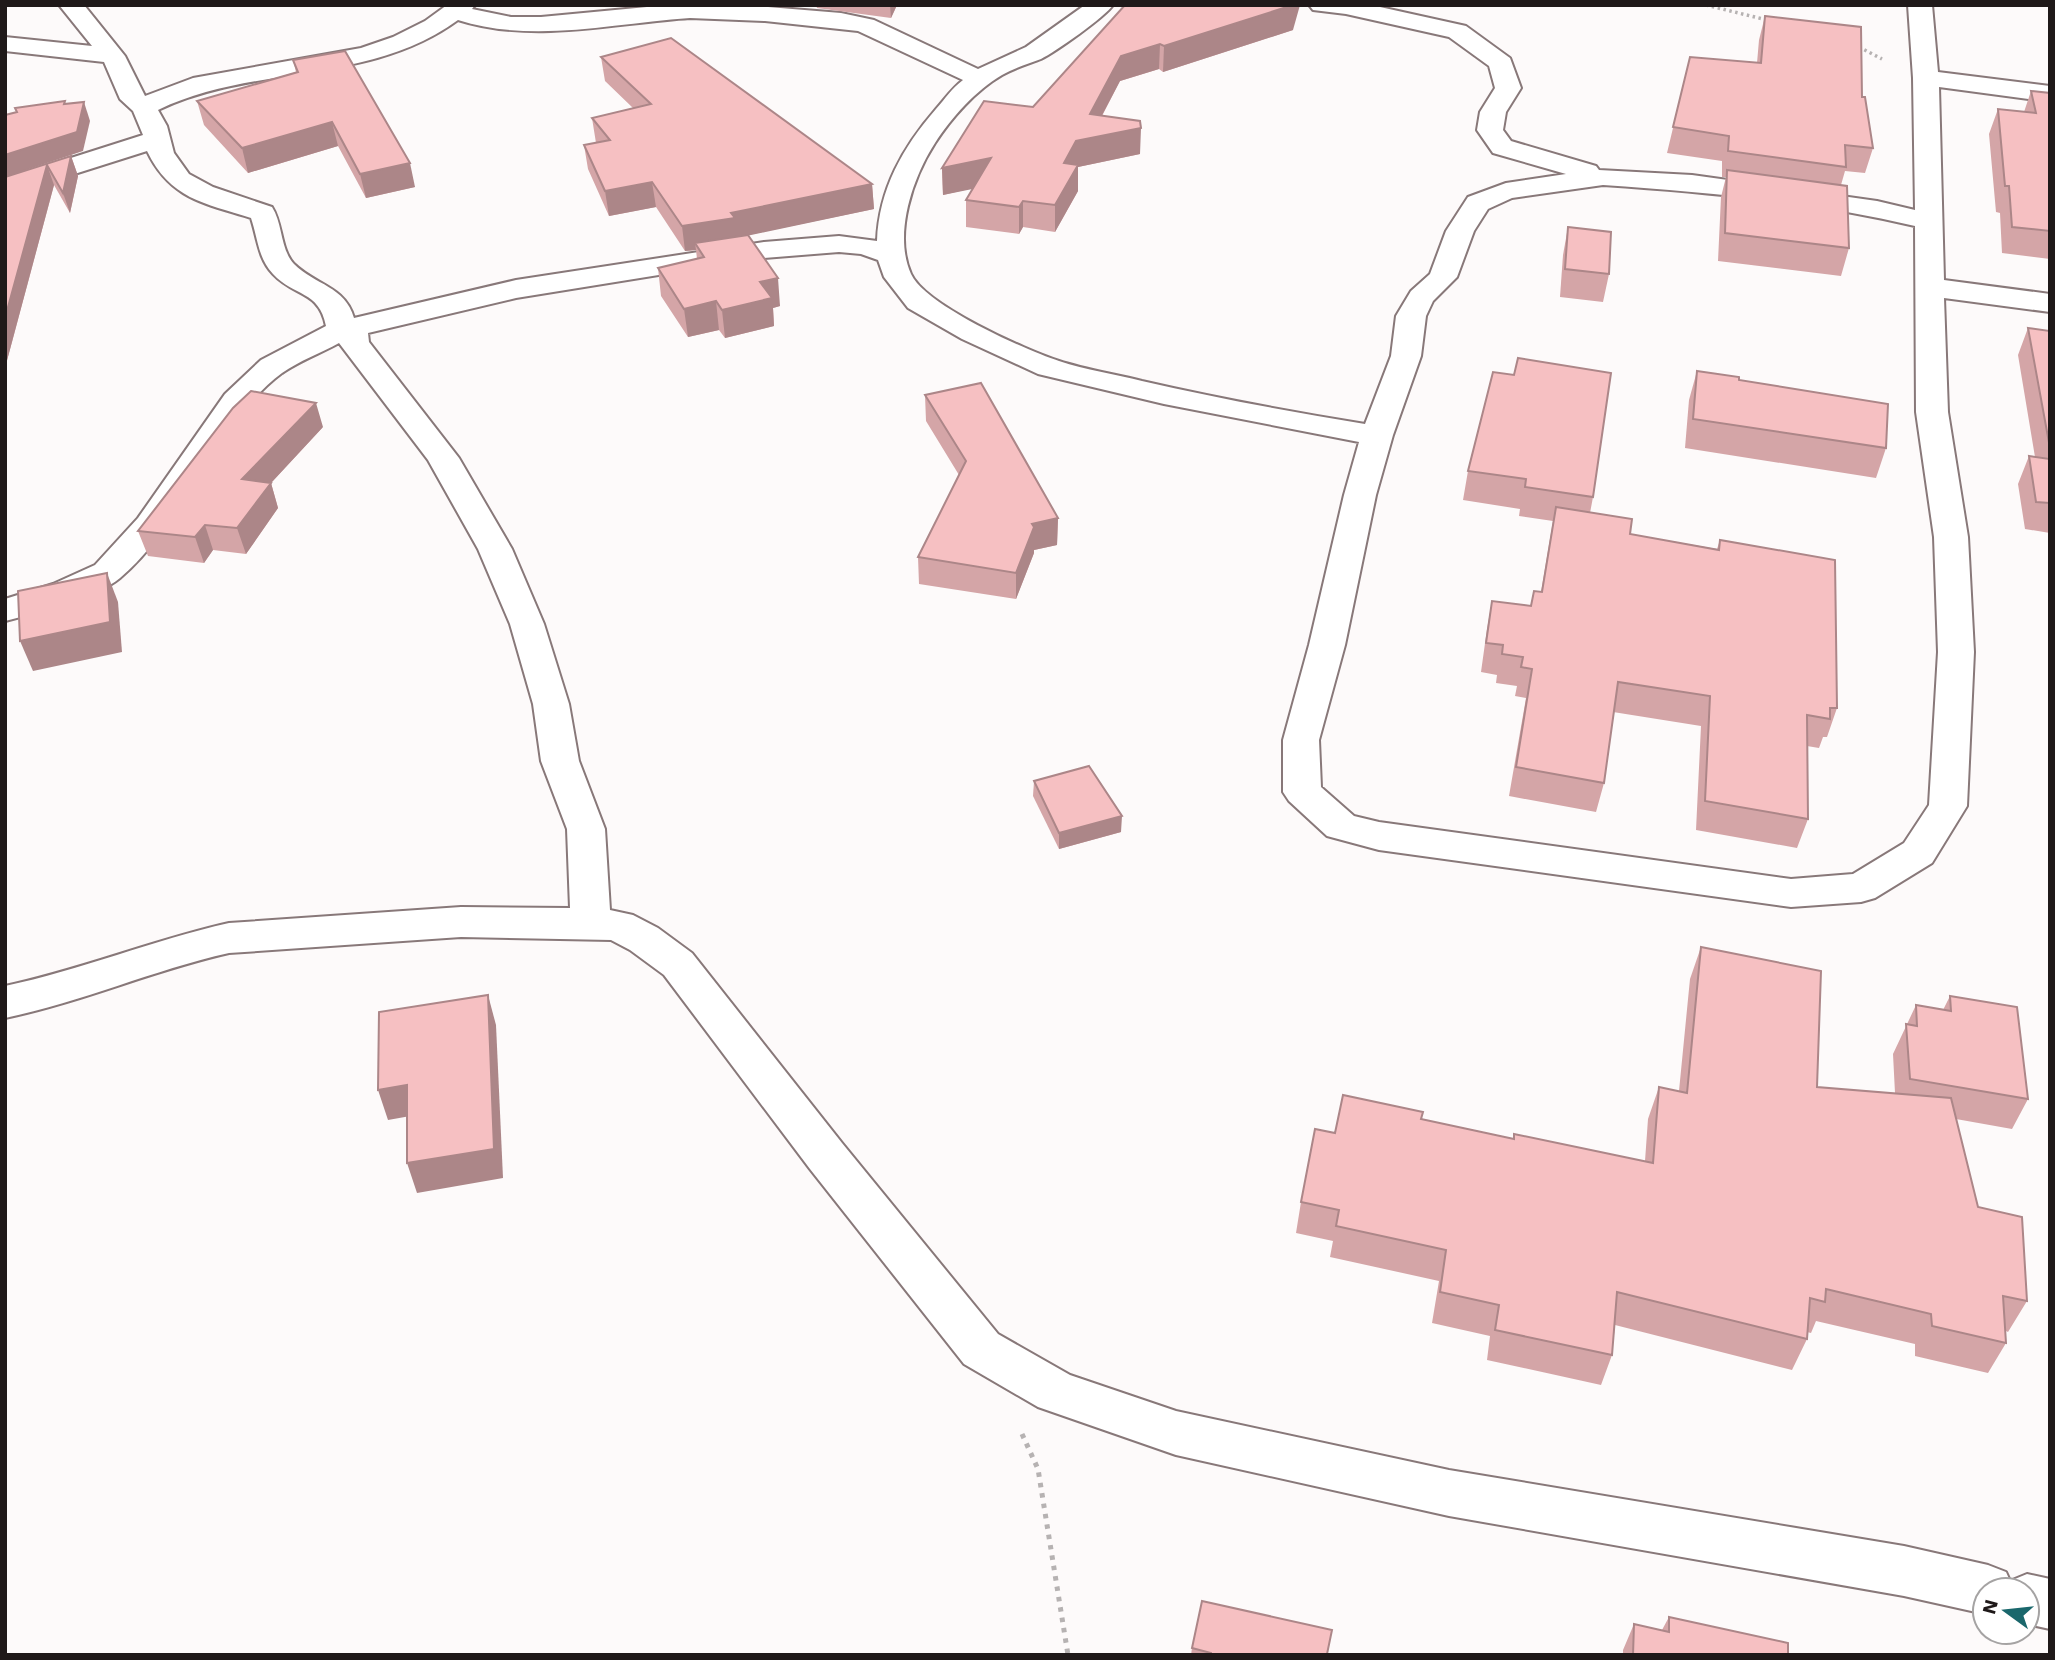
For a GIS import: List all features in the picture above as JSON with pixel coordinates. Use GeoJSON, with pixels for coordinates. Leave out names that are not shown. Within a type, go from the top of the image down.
{"type":"FeatureCollection","features":[{"type":"Feature","properties":{"kind":"street"},"geometry":{"type":"LineString","coordinates":[[71,5],[113,56],[134,99],[143,107],[154,125],[161,153],[179,180],[203,193],[262,213],[268,223],[276,259],[285,270],[331,298],[358,349],[443,458],[495,550],[527,624],[551,704],[560,761],[586,829],[591,923]]}},
{"type":"Feature","properties":{"kind":"street"},"geometry":{"type":"LineString","coordinates":[[1101,5],[1035,52],[994,69],[979,79],[924,139],[905,174],[892,219],[891,255],[898,277],[918,302],[972,333],[1049,368],[1164,395],[1377,435]]}},
{"type":"Feature","properties":{"kind":"street"},"geometry":{"type":"LineString","coordinates":[[1321,5],[1346,7],[1457,31],[1501,63],[1508,88],[1493,112],[1490,130],[1502,147],[1603,177]]}},
{"type":"Feature","properties":{"kind":"street"},"geometry":{"type":"LineString","coordinates":[[1920,5],[1926,78],[1932,412],[1951,537],[1956,652],[1948,806],[1918,853],[1861,888],[1791,893],[1379,836],[1341,826],[1302,792],[1301,740],[1377,435],[1406,356],[1411,316],[1421,297],[1443,277],[1460,231],[1478,203],[1506,191],[1603,177],[1692,183],[1877,209],[1928,221]]}},
{"type":"Feature","properties":{"kind":"street"},"geometry":{"type":"LineString","coordinates":[[143,107],[191,86],[343,61],[400,44],[424,34],[460,8],[475,19],[522,25],[689,11],[841,20],[865,25],[979,79]]}},
{"type":"Feature","properties":{"kind":"street"},"geometry":{"type":"LineString","coordinates":[[5,44],[113,56]]}},
{"type":"Feature","properties":{"kind":"street"},"geometry":{"type":"LineString","coordinates":[[1926,78],[2050,94]]}},
{"type":"Feature","properties":{"kind":"street"},"geometry":{"type":"LineString","coordinates":[[5,188],[157,139]]}},
{"type":"Feature","properties":{"kind":"street"},"geometry":{"type":"LineString","coordinates":[[5,610],[65,592],[107,572],[149,525],[236,401],[272,366],[347,329],[516,289],[764,250],[839,244],[864,246],[891,255]]}},
{"type":"Feature","properties":{"kind":"street"},"geometry":{"type":"LineString","coordinates":[[1928,287],[2050,303]]}},
{"type":"Feature","properties":{"kind":"street"},"geometry":{"type":"LineString","coordinates":[[5,1002],[66,988],[192,946],[229,938],[461,922],[591,923],[620,926],[644,939],[678,964],[826,1156],[981,1349],[1055,1392],[1175,1433],[1449,1493],[1904,1571],[1971,1586]]}},
{"type":"Feature","properties":{"kind":"path"},"geometry":{"type":"LineString","coordinates":[[1706,5],[1773,22]]}},
{"type":"Feature","properties":{"kind":"path"},"geometry":{"type":"LineString","coordinates":[[1856,46],[1926,78]]}},
{"type":"Feature","properties":{"kind":"path"},"geometry":{"type":"LineString","coordinates":[[981,1349],[1038,1469],[1068,1655]]}},
{"type":"Feature","properties":{"kind":"building"},"geometry":{"type":"Polygon","coordinates":[[[1125,5],[1293,5],[1164,46],[1160,44],[1121,56],[1090,114],[1140,121],[1141,128],[1076,141],[1064,163],[1078,165],[1055,205],[1023,201],[1019,207],[966,200],[991,158],[942,168],[984,101],[1033,107],[1125,5]]]}},
{"type":"Feature","properties":{"kind":"building"},"geometry":{"type":"Polygon","coordinates":[[[1765,16],[1861,27],[1862,97],[1865,97],[1873,148],[1845,145],[1846,167],[1728,151],[1729,136],[1673,127],[1690,57],[1761,63],[1765,16]]]}},
{"type":"Feature","properties":{"kind":"building"},"geometry":{"type":"Polygon","coordinates":[[[671,38],[872,184],[731,213],[735,218],[682,226],[652,182],[605,191],[584,145],[610,140],[592,118],[651,104],[601,57],[671,38]]]}},
{"type":"Feature","properties":{"kind":"building"},"geometry":{"type":"Polygon","coordinates":[[[345,51],[410,163],[360,174],[332,122],[242,148],[197,101],[298,72],[293,60],[345,51]]]}},
{"type":"Feature","properties":{"kind":"building"},"geometry":{"type":"Polygon","coordinates":[[[2031,91],[2050,93],[2050,231],[2012,227],[2009,186],[2005,186],[1998,109],[2036,113],[2031,91]]]}},
{"type":"Feature","properties":{"kind":"building"},"geometry":{"type":"Polygon","coordinates":[[[65,101],[64,104],[84,102],[77,132],[5,155],[5,115],[17,112],[15,108],[65,101]]]}},
{"type":"Feature","properties":{"kind":"building"},"geometry":{"type":"Polygon","coordinates":[[[71,156],[63,193],[47,165],[5,318],[5,177],[71,156]]]}},
{"type":"Feature","properties":{"kind":"building"},"geometry":{"type":"Polygon","coordinates":[[[1727,170],[1847,186],[1849,248],[1725,233],[1727,170]]]}},
{"type":"Feature","properties":{"kind":"building"},"geometry":{"type":"Polygon","coordinates":[[[1568,227],[1611,232],[1609,274],[1565,269],[1568,227]]]}},
{"type":"Feature","properties":{"kind":"building"},"geometry":{"type":"Polygon","coordinates":[[[748,235],[778,278],[760,282],[772,298],[722,310],[716,301],[684,309],[658,268],[704,257],[695,243],[748,235]]]}},
{"type":"Feature","properties":{"kind":"building"},"geometry":{"type":"Polygon","coordinates":[[[2028,328],[2050,331],[2050,448],[2028,328]]]}},
{"type":"Feature","properties":{"kind":"building"},"geometry":{"type":"Polygon","coordinates":[[[1518,358],[1611,373],[1593,497],[1525,487],[1526,479],[1468,471],[1493,372],[1514,375],[1518,358]]]}},
{"type":"Feature","properties":{"kind":"building"},"geometry":{"type":"Polygon","coordinates":[[[1697,371],[1888,404],[1886,448],[1693,419],[1697,371]]]}},
{"type":"Feature","properties":{"kind":"building"},"geometry":{"type":"Polygon","coordinates":[[[981,383],[1058,518],[1032,524],[1034,527],[1016,573],[918,557],[966,461],[925,395],[981,383]]]}},
{"type":"Feature","properties":{"kind":"building"},"geometry":{"type":"Polygon","coordinates":[[[251,391],[316,403],[242,479],[271,483],[237,528],[205,525],[195,537],[138,531],[233,408],[251,391]]]}},
{"type":"Feature","properties":{"kind":"building"},"geometry":{"type":"Polygon","coordinates":[[[2029,456],[2050,459],[2050,503],[2036,502],[2029,456]]]}},
{"type":"Feature","properties":{"kind":"building"},"geometry":{"type":"Polygon","coordinates":[[[1556,507],[1632,519],[1630,534],[1719,550],[1720,540],[1835,560],[1837,708],[1830,708],[1830,719],[1807,715],[1808,819],[1705,801],[1710,696],[1618,682],[1604,783],[1516,767],[1532,669],[1521,667],[1523,657],[1502,654],[1503,645],[1486,643],[1492,601],[1531,606],[1534,591],[1542,592],[1556,507]]]}},
{"type":"Feature","properties":{"kind":"building"},"geometry":{"type":"Polygon","coordinates":[[[107,573],[110,622],[20,641],[18,591],[107,573]]]}},
{"type":"Feature","properties":{"kind":"building"},"geometry":{"type":"Polygon","coordinates":[[[1089,766],[1122,816],[1059,833],[1034,781],[1089,766]]]}},
{"type":"Feature","properties":{"kind":"building"},"geometry":{"type":"Polygon","coordinates":[[[1701,947],[1821,971],[1817,1087],[1951,1098],[1978,1207],[2022,1217],[2027,1301],[2003,1296],[2006,1343],[1932,1326],[1931,1314],[1826,1289],[1825,1302],[1810,1298],[1807,1339],[1617,1292],[1612,1355],[1495,1330],[1499,1305],[1440,1292],[1446,1250],[1336,1226],[1339,1210],[1301,1202],[1315,1129],[1335,1133],[1343,1095],[1423,1112],[1421,1119],[1514,1139],[1514,1134],[1653,1163],[1659,1087],[1687,1093],[1701,947]]]}},
{"type":"Feature","properties":{"kind":"building"},"geometry":{"type":"Polygon","coordinates":[[[488,995],[494,1149],[407,1163],[407,1085],[378,1090],[379,1012],[488,995]]]}},
{"type":"Feature","properties":{"kind":"building"},"geometry":{"type":"Polygon","coordinates":[[[1950,996],[2017,1007],[2028,1099],[1910,1079],[1906,1024],[1917,1026],[1916,1005],[1951,1011],[1950,996]]]}},
{"type":"Feature","properties":{"kind":"building"},"geometry":{"type":"Polygon","coordinates":[[[1202,1601],[1332,1630],[1327,1654],[1330,1655],[1211,1655],[1192,1648],[1202,1601]]]}},
{"type":"Feature","properties":{"kind":"building"},"geometry":{"type":"Polygon","coordinates":[[[1669,1617],[1788,1643],[1788,1655],[1633,1655],[1634,1624],[1669,1632],[1669,1617]]]}}]}
